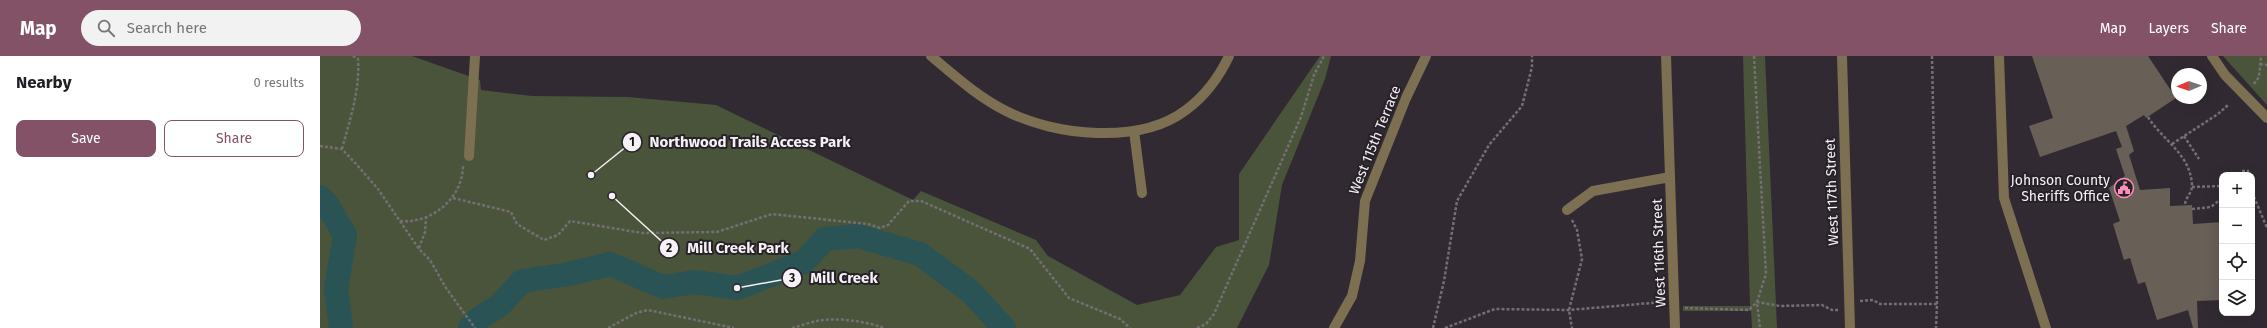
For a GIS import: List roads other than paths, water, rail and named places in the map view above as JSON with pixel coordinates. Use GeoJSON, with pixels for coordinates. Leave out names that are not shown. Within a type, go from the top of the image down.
{"type":"FeatureCollection","features":[{"type":"Feature","properties":{"kind":"street"},"geometry":{"type":"LineString","coordinates":[[469,156],[475,56]]}},
{"type":"Feature","properties":{"kind":"street"},"geometry":{"type":"LineString","coordinates":[[930,56],[978,95],[1007,111],[1040,124],[1074,132],[1134,131],[1160,123],[1186,111],[1207,92],[1229,56]]}},
{"type":"Feature","properties":{"kind":"street","name":"West 115th Terrace"},"geometry":{"type":"LineString","coordinates":[[1334,328],[1352,296],[1360,261],[1365,201],[1406,98],[1426,56]]}},
{"type":"Feature","properties":{"kind":"street","name":"West 116th Street"},"geometry":{"type":"LineString","coordinates":[[1666,56],[1675,328]]}},
{"type":"Feature","properties":{"kind":"street","name":"West 117th Street"},"geometry":{"type":"LineString","coordinates":[[1842,56],[1850,328]]}},
{"type":"Feature","properties":{"kind":"street"},"geometry":{"type":"LineString","coordinates":[[1999,56],[2004,198],[2046,328]]}},
{"type":"Feature","properties":{"kind":"street"},"geometry":{"type":"LineString","coordinates":[[2212,56],[2225,75],[2267,118]]}},
{"type":"Feature","properties":{"kind":"street"},"geometry":{"type":"LineString","coordinates":[[1134,131],[1142,193]]}},
{"type":"Feature","properties":{"kind":"street","name":"West 116th Street"},"geometry":{"type":"LineString","coordinates":[[1568,210],[1593,191],[1670,177]]}},
{"type":"Feature","properties":{"kind":"waterway"},"geometry":{"type":"LineString","coordinates":[[320,197],[326,203],[345,235],[336,289],[341,328]]}},
{"type":"Feature","properties":{"kind":"waterway"},"geometry":{"type":"LineString","coordinates":[[470,328],[478,319],[500,305],[522,281],[569,274],[610,264],[663,287],[695,282],[737,288],[804,262],[825,239],[858,236],[920,254],[970,291],[1004,328]]}},
{"type":"Feature","properties":{"kind":"place","name":"Northwood Trails Access Park"},"geometry":{"type":"Point","coordinates":[591,175]}},
{"type":"Feature","properties":{"kind":"place","name":"Johnson County Sheriffs Office"},"geometry":{"type":"Point","coordinates":[2124,188]}},
{"type":"Feature","properties":{"kind":"place","name":"Mill Creek Park"},"geometry":{"type":"Point","coordinates":[612,196]}},
{"type":"Feature","properties":{"kind":"place","name":"Mill Creek"},"geometry":{"type":"Point","coordinates":[737,288]}}]}
